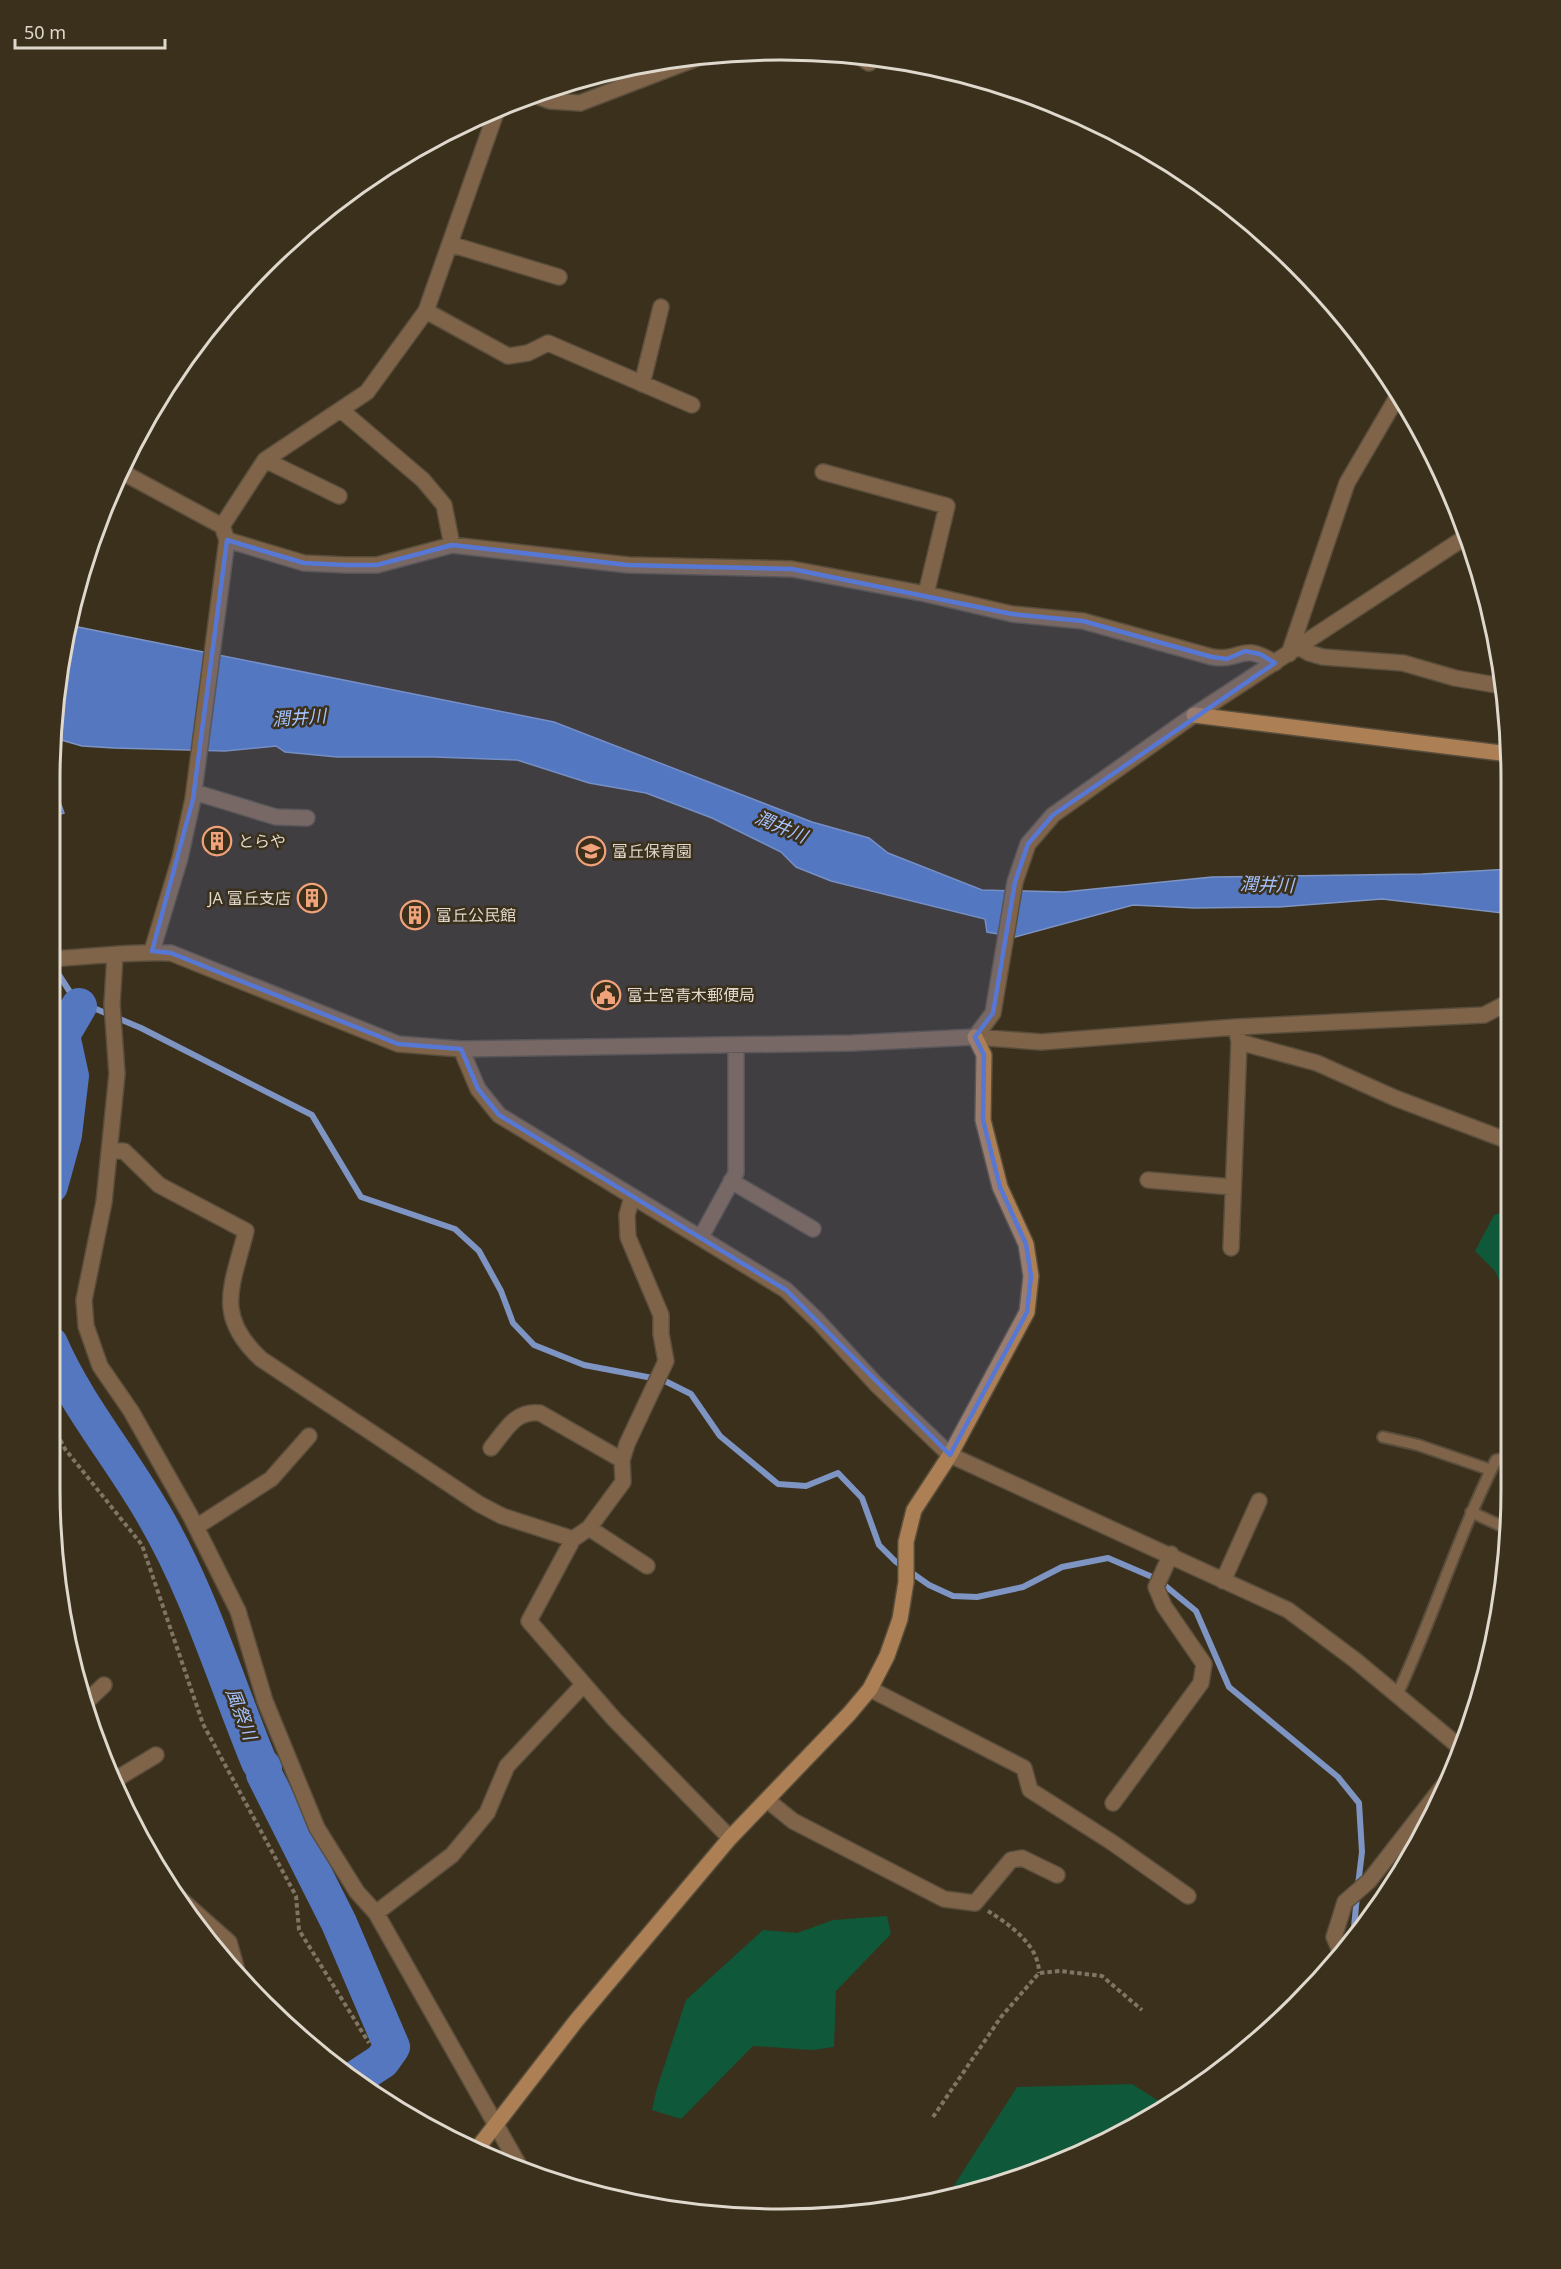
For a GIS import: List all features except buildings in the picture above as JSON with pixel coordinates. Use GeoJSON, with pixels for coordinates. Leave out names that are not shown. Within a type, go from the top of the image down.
{"type":"FeatureCollection","features":[{"type":"Feature","properties":{"kind":"street"},"geometry":{"type":"LineString","coordinates":[[546,99],[580,104],[670,69]]}},
{"type":"Feature","properties":{"kind":"street"},"geometry":{"type":"LineString","coordinates":[[152,951],[180,858],[194,792],[218,622],[225,533],[265,460],[367,392],[426,311],[493,120]]}},
{"type":"Feature","properties":{"kind":"street"},"geometry":{"type":"LineString","coordinates":[[450,243],[559,277]]}},
{"type":"Feature","properties":{"kind":"street"},"geometry":{"type":"LineString","coordinates":[[642,384],[661,307]]}},
{"type":"Feature","properties":{"kind":"street"},"geometry":{"type":"LineString","coordinates":[[426,311],[508,356],[528,353],[548,343],[692,405]]}},
{"type":"Feature","properties":{"kind":"street"},"geometry":{"type":"LineString","coordinates":[[1294,650],[1347,483],[1394,404]]}},
{"type":"Feature","properties":{"kind":"street"},"geometry":{"type":"LineString","coordinates":[[341,410],[423,480],[444,504],[452,545]]}},
{"type":"Feature","properties":{"kind":"street"},"geometry":{"type":"LineString","coordinates":[[265,460],[339,496]]}},
{"type":"Feature","properties":{"kind":"street"},"geometry":{"type":"LineString","coordinates":[[823,472],[947,506],[926,594]]}},
{"type":"Feature","properties":{"kind":"street"},"geometry":{"type":"LineString","coordinates":[[128,476],[225,533],[304,563],[346,566],[377,565],[452,545],[628,565],[792,569],[926,594],[1012,614],[1083,621],[1212,657],[1227,659],[1245,651],[1260,654],[1275,663]]}},
{"type":"Feature","properties":{"kind":"street"},"geometry":{"type":"LineString","coordinates":[[975,1037],[993,1013],[1015,882],[1028,844],[1053,815],[1194,715],[1460,541]]}},
{"type":"Feature","properties":{"kind":"street"},"geometry":{"type":"LineString","coordinates":[[1294,650],[1323,657],[1403,663],[1455,678],[1495,685]]}},
{"type":"Feature","properties":{"kind":"street"},"geometry":{"type":"LineString","coordinates":[[1194,715],[1500,753]]}},
{"type":"Feature","properties":{"kind":"street"},"geometry":{"type":"LineString","coordinates":[[194,792],[276,817],[307,818]]}},
{"type":"Feature","properties":{"kind":"street"},"geometry":{"type":"LineString","coordinates":[[60,959],[115,956],[152,951],[171,953],[398,1044],[461,1050],[852,1044],[975,1037],[1041,1042],[1237,1035],[1484,1015],[1501,1006]]}},
{"type":"Feature","properties":{"kind":"street"},"geometry":{"type":"LineString","coordinates":[[115,956],[112,1025],[117,1074],[104,1202],[84,1300],[86,1326],[100,1366],[131,1411],[196,1527],[238,1611],[265,1701],[317,1828],[357,1892],[376,1913],[515,2158]]}},
{"type":"Feature","properties":{"kind":"street"},"geometry":{"type":"LineString","coordinates":[[1237,1035],[1317,1063],[1395,1098],[1501,1138]]}},
{"type":"Feature","properties":{"kind":"street"},"geometry":{"type":"LineString","coordinates":[[1232,1248],[1237,1035]]}},
{"type":"Feature","properties":{"kind":"street"},"geometry":{"type":"LineString","coordinates":[[482,2144],[576,2020],[730,1838],[870,1689],[887,1656],[900,1619],[906,1582],[906,1542],[914,1510],[950,1455],[1027,1312],[1031,1276],[1026,1244],[1000,1187],[983,1120],[984,1055],[975,1037]]}},
{"type":"Feature","properties":{"kind":"street"},"geometry":{"type":"LineString","coordinates":[[700,1237],[736,1173],[736,1045]]}},
{"type":"Feature","properties":{"kind":"street"},"geometry":{"type":"LineString","coordinates":[[461,1050],[478,1089],[500,1115],[786,1290],[876,1384],[950,1455],[1169,1559],[1288,1610],[1454,1743]]}},
{"type":"Feature","properties":{"kind":"street"},"geometry":{"type":"LineString","coordinates":[[110,1151],[124,1151],[159,1185],[246,1231],[229,1305],[235,1327],[243,1342],[261,1359],[487,1508],[502,1516],[573,1539]]}},
{"type":"Feature","properties":{"kind":"street"},"geometry":{"type":"LineString","coordinates":[[1148,1180],[1232,1187]]}},
{"type":"Feature","properties":{"kind":"street"},"geometry":{"type":"LineString","coordinates":[[731,1181],[813,1229]]}},
{"type":"Feature","properties":{"kind":"street"},"geometry":{"type":"LineString","coordinates":[[632,1197],[627,1215],[628,1236],[662,1315],[661,1334],[666,1361],[622,1460],[623,1482],[589,1528],[573,1539],[529,1621],[622,1728],[730,1838]]}},
{"type":"Feature","properties":{"kind":"street"},"geometry":{"type":"LineString","coordinates":[[491,1448],[519,1415],[534,1412],[566,1426],[622,1460]]}},
{"type":"Feature","properties":{"kind":"street"},"geometry":{"type":"LineString","coordinates":[[196,1527],[270,1479],[309,1436]]}},
{"type":"Feature","properties":{"kind":"street"},"geometry":{"type":"LineString","coordinates":[[1223,1581],[1259,1501]]}},
{"type":"Feature","properties":{"kind":"street"},"geometry":{"type":"LineString","coordinates":[[589,1528],[647,1566]]}},
{"type":"Feature","properties":{"kind":"street"},"geometry":{"type":"LineString","coordinates":[[1113,1803],[1201,1683],[1204,1664],[1164,1606],[1156,1587],[1169,1559]]}},
{"type":"Feature","properties":{"kind":"street"},"geometry":{"type":"LineString","coordinates":[[376,1913],[452,1855],[487,1813],[507,1766],[584,1684]]}},
{"type":"Feature","properties":{"kind":"street"},"geometry":{"type":"LineString","coordinates":[[91,1697],[104,1685]]}},
{"type":"Feature","properties":{"kind":"street"},"geometry":{"type":"LineString","coordinates":[[870,1689],[1024,1768],[1030,1790],[1113,1843],[1188,1896]]}},
{"type":"Feature","properties":{"kind":"street"},"geometry":{"type":"LineString","coordinates":[[121,1777],[156,1755]]}},
{"type":"Feature","properties":{"kind":"street"},"geometry":{"type":"LineString","coordinates":[[767,1800],[793,1821],[944,1899],[975,1903],[1011,1860],[1022,1858],[1057,1875]]}},
{"type":"Feature","properties":{"kind":"street"},"geometry":{"type":"LineString","coordinates":[[1337,1945],[1334,1937],[1345,1902],[1369,1881],[1427,1806]]}},
{"type":"Feature","properties":{"kind":"street"},"geometry":{"type":"LineString","coordinates":[[203,1919],[229,1942],[233,1957]]}},
{"type":"Feature","properties":{"kind":"lane"},"geometry":{"type":"LineString","coordinates":[[1383,1437],[1419,1445],[1491,1470]]}},
{"type":"Feature","properties":{"kind":"lane"},"geometry":{"type":"LineString","coordinates":[[1397,1695],[1471,1512],[1496,1460],[1501,1459]]}},
{"type":"Feature","properties":{"kind":"lane"},"geometry":{"type":"LineString","coordinates":[[1471,1512],[1499,1525]]}},
{"type":"Feature","properties":{"kind":"path"},"geometry":{"type":"LineString","coordinates":[[60,1439],[65,1449],[142,1545],[203,1724],[296,1896],[299,1930],[369,2043]]}},
{"type":"Feature","properties":{"kind":"path"},"geometry":{"type":"LineString","coordinates":[[933,2117],[1001,2017],[1039,1973],[1039,1960],[1029,1944],[998,1917],[975,1903]]}},
{"type":"Feature","properties":{"kind":"path"},"geometry":{"type":"LineString","coordinates":[[1039,1973],[1060,1971],[1102,1976],[1142,2010]]}},
{"type":"Feature","properties":{"kind":"highlighted area"},"geometry":{"type":"Polygon","coordinates":[[[227,540],[304,563],[377,565],[452,545],[628,565],[792,569],[1012,614],[1083,621],[1212,657],[1227,659],[1245,651],[1260,654],[1275,663],[1053,815],[1028,844],[1015,882],[993,1013],[975,1037],[984,1055],[983,1120],[1000,1187],[1026,1244],[1031,1276],[1027,1312],[950,1455],[786,1290],[499,1115],[478,1089],[461,1049],[398,1044],[171,953],[152,951],[193,799],[227,540]]]}},
{"type":"Feature","properties":{"kind":"green space"},"geometry":{"type":"Polygon","coordinates":[[[1501,1213],[1501,1285],[1495,1271],[1475,1251],[1494,1215],[1501,1213]]]}},
{"type":"Feature","properties":{"kind":"green space"},"geometry":{"type":"Polygon","coordinates":[[[887,1916],[891,1934],[836,1991],[834,2047],[812,2050],[753,2046],[681,2119],[652,2110],[686,2000],[763,1930],[797,1933],[833,1920],[887,1916]]]}},
{"type":"Feature","properties":{"kind":"green space"},"geometry":{"type":"Polygon","coordinates":[[[1132,2084],[1159,2101],[1099,2135],[1056,2154],[1012,2171],[953,2187],[1017,2087],[1132,2084]]]}},
{"type":"Feature","properties":{"kind":"water","name":"潤井川"},"geometry":{"type":"Polygon","coordinates":[[[77,627],[554,722],[812,822],[869,838],[888,853],[982,890],[1064,892],[1212,877],[1422,874],[1501,870],[1501,913],[1382,899],[1279,907],[1194,908],[1133,905],[1015,937],[987,932],[985,919],[831,881],[796,867],[781,852],[712,818],[646,793],[589,783],[517,760],[337,757],[285,752],[276,746],[225,751],[82,746],[62,740],[66,686],[77,627]]]}},
{"type":"Feature","properties":{"kind":"water"},"geometry":{"type":"Polygon","coordinates":[[[60,802],[64,813],[60,814],[60,802]]]}},
{"type":"Feature","properties":{"kind":"waterway"},"geometry":{"type":"LineString","coordinates":[[60,977],[79,1006],[96,1009],[141,1028],[312,1115],[361,1197],[455,1229],[479,1251],[501,1291],[513,1323],[534,1345],[584,1365],[663,1380],[691,1394],[720,1436],[778,1484],[806,1486],[838,1473],[862,1498],[879,1545],[895,1561],[929,1585],[953,1596],[977,1597],[1023,1587],[1062,1567],[1108,1558],[1157,1579],[1196,1611],[1229,1687],[1338,1777],[1359,1803],[1362,1852],[1358,1885]]}},
{"type":"Feature","properties":{"kind":"waterway","name":"風祭川"},"geometry":{"type":"LineString","coordinates":[[60,1150],[64,1135],[71,1076],[62,1035],[79,1006]]}},
{"type":"Feature","properties":{"kind":"waterway","name":"風祭川"},"geometry":{"type":"LineString","coordinates":[[60,1365],[86,1410],[154,1515],[185,1574],[259,1762],[264,1768],[264,1774],[339,1923],[392,2047],[382,2061],[362,2074]]}},
{"type":"Feature","properties":{"kind":"waterway"},"geometry":{"type":"LineString","coordinates":[[1354,1924],[1357,1896]]}},
{"type":"Feature","properties":{"kind":"place","name":"とらや"},"geometry":{"type":"Point","coordinates":[217,841]}},
{"type":"Feature","properties":{"kind":"place","name":"富丘保育園"},"geometry":{"type":"Point","coordinates":[591,851]}},
{"type":"Feature","properties":{"kind":"place","name":"JA 富丘支店"},"geometry":{"type":"Point","coordinates":[312,898]}},
{"type":"Feature","properties":{"kind":"place","name":"富丘公民館"},"geometry":{"type":"Point","coordinates":[415,915]}},
{"type":"Feature","properties":{"kind":"place","name":"富士宮青木郵便局"},"geometry":{"type":"Point","coordinates":[606,995]}}]}
